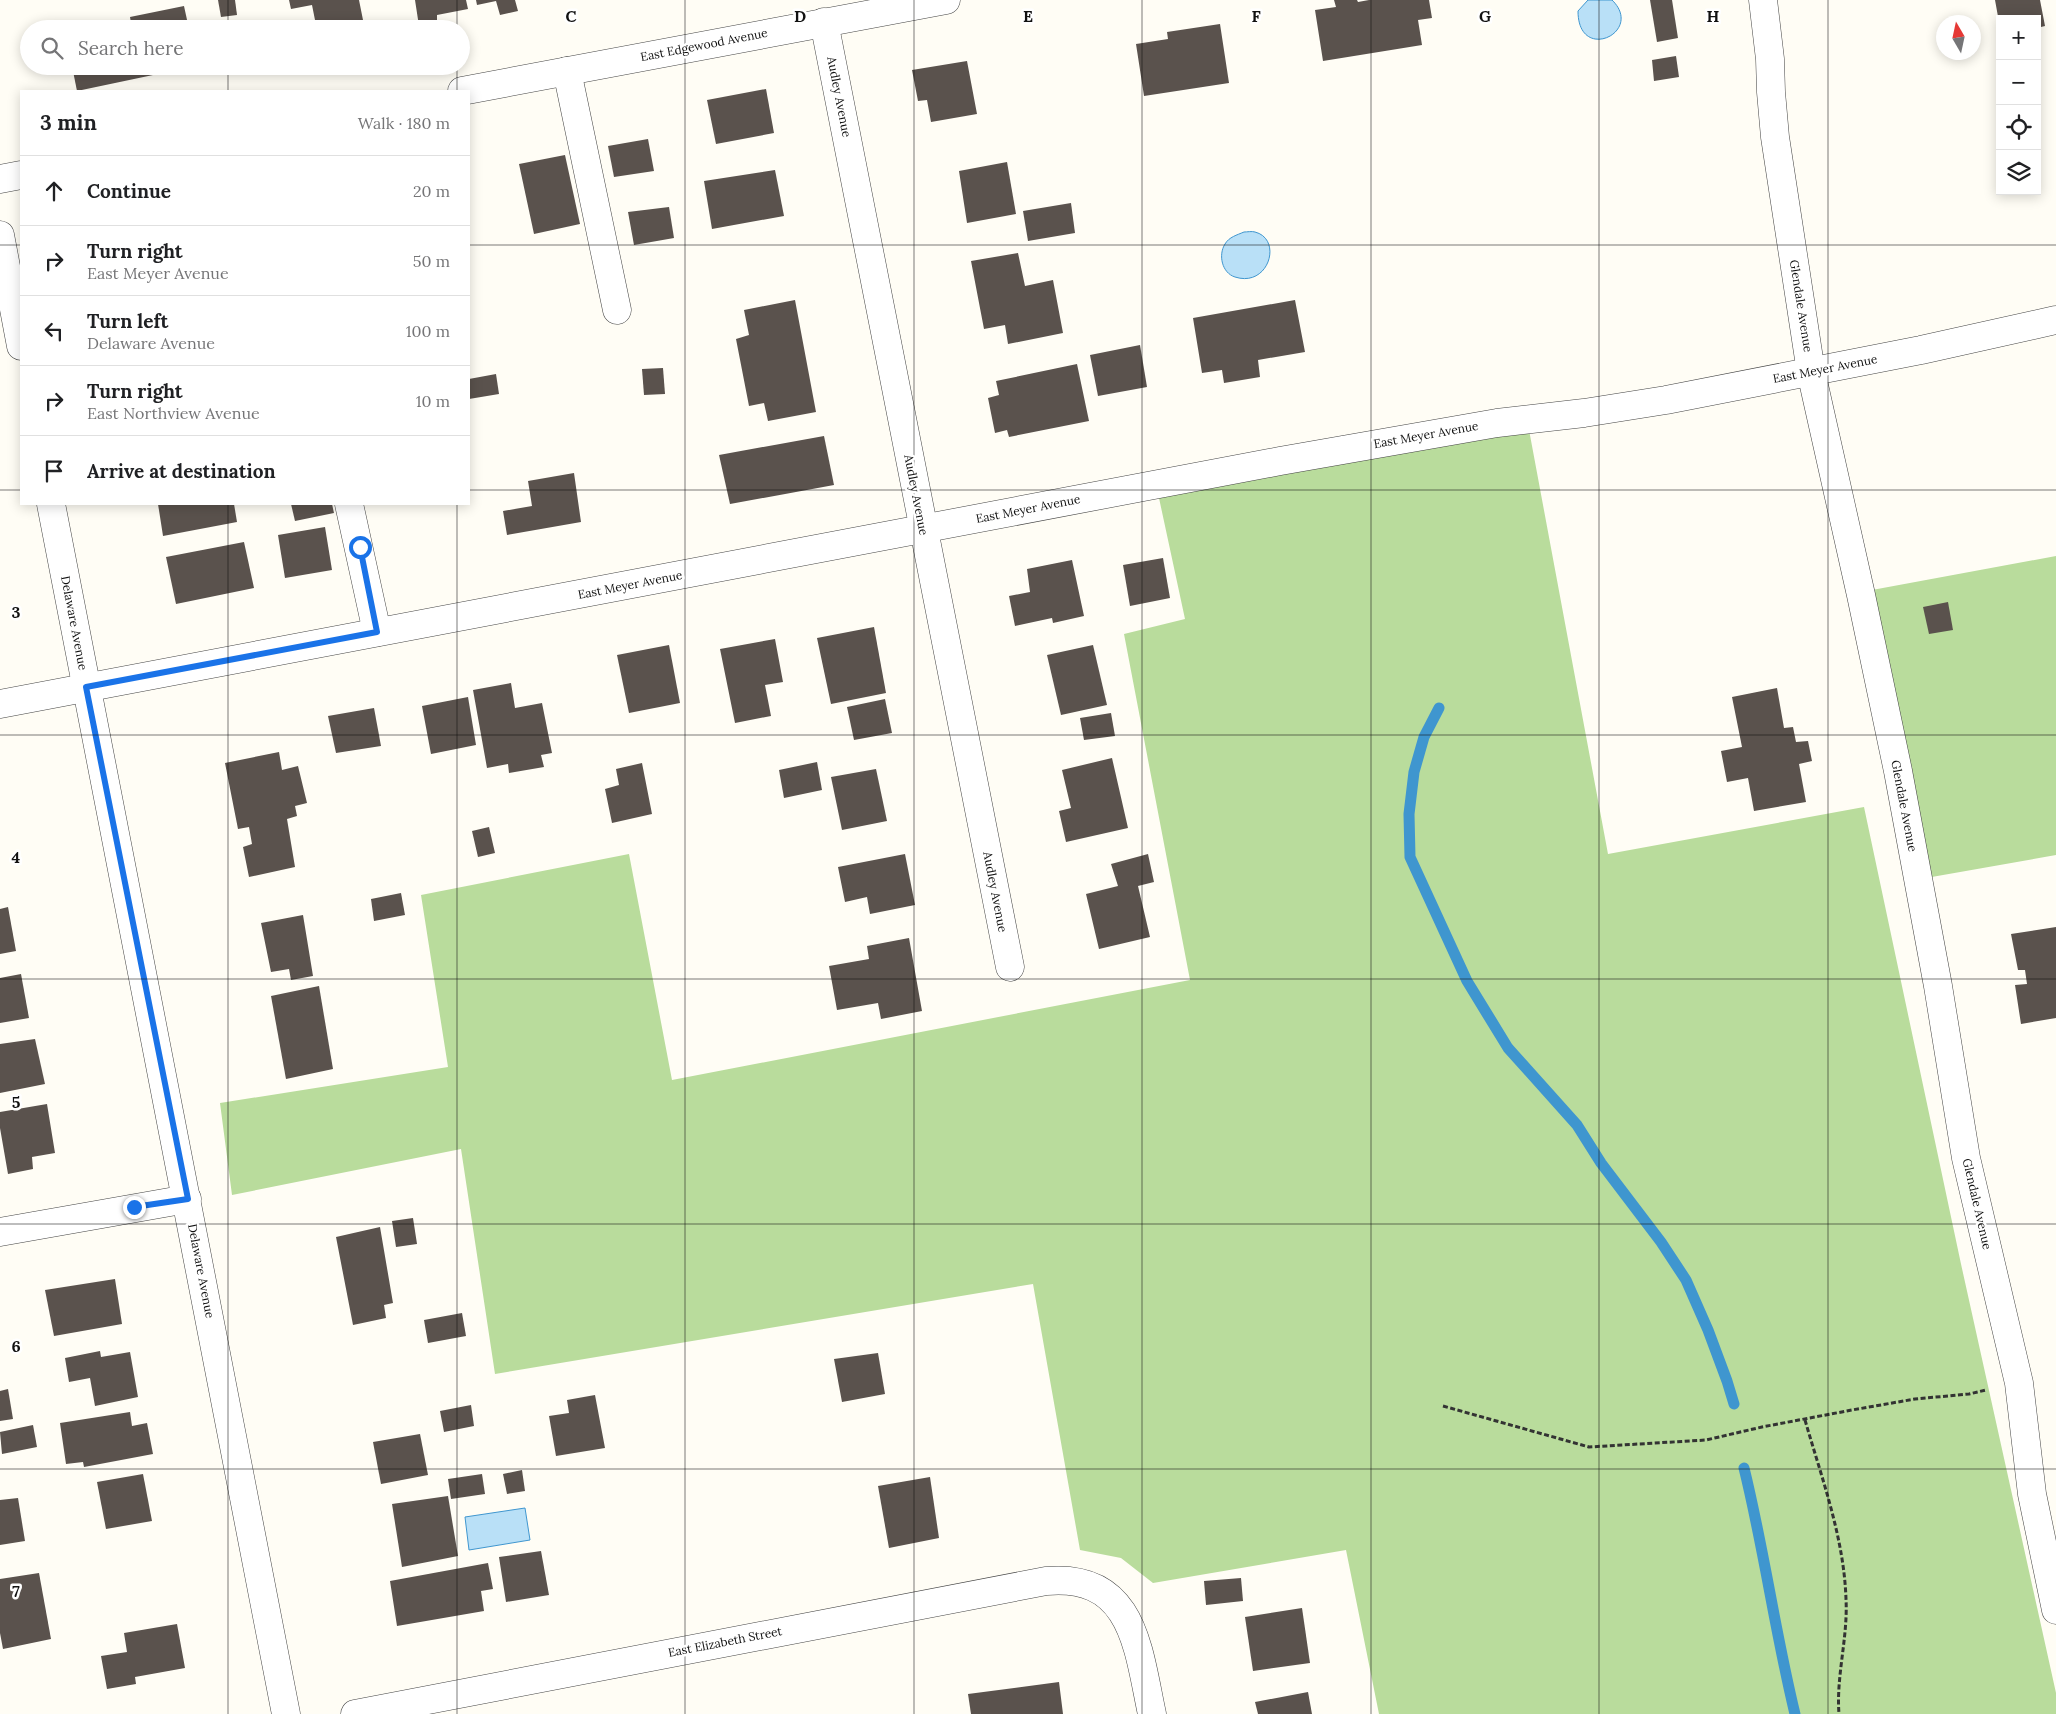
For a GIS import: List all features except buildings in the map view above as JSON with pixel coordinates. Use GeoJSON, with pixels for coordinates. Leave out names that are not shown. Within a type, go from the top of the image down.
{"type":"FeatureCollection","features":[{"type":"Feature","properties":{"kind":"street","name":"East Edgewood Avenue"},"geometry":{"type":"LineString","coordinates":[[467,90],[946,0]]}},
{"type":"Feature","properties":{"kind":"street","name":"Glendale Avenue"},"geometry":{"type":"LineString","coordinates":[[1763,0],[1770,59],[1775,137],[1811,372],[1849,538],[1898,771],[1938,986],[1966,1158],[2019,1384],[2032,1494],[2056,1610]]}},
{"type":"Feature","properties":{"kind":"street","name":"Audley Avenue"},"geometry":{"type":"LineString","coordinates":[[824,22],[1010,967]]}},
{"type":"Feature","properties":{"kind":"street"},"geometry":{"type":"LineString","coordinates":[[567,71],[617,310]]}},
{"type":"Feature","properties":{"kind":"street"},"geometry":{"type":"LineString","coordinates":[[0,179],[20,175]]}},
{"type":"Feature","properties":{"kind":"street"},"geometry":{"type":"LineString","coordinates":[[0,235],[20,341]]}},
{"type":"Feature","properties":{"kind":"street","name":"East Meyer Avenue"},"geometry":{"type":"LineString","coordinates":[[0,704],[1298,457],[1497,422],[1584,413],[1666,400],[1921,350],[2056,320]]}},
{"type":"Feature","properties":{"kind":"street","name":"Delaware Avenue"},"geometry":{"type":"LineString","coordinates":[[52,505],[86,687],[188,1199],[286,1714]]}},
{"type":"Feature","properties":{"kind":"street"},"geometry":{"type":"LineString","coordinates":[[349,505],[377,632]]}},
{"type":"Feature","properties":{"kind":"street"},"geometry":{"type":"LineString","coordinates":[[0,1232],[188,1199]]}},
{"type":"Feature","properties":{"kind":"street","name":"East Elizabeth Street"},"geometry":{"type":"LineString","coordinates":[[355,1714],[1046,1581],[1065,1579],[1094,1588],[1119,1606],[1130,1624],[1137,1643],[1152,1714]]}},
{"type":"Feature","properties":{"kind":"path"},"geometry":{"type":"LineString","coordinates":[[1443,1406],[1589,1447],[1706,1440],[1762,1426],[1805,1420],[1915,1399],[1969,1394],[2019,1384]]}},
{"type":"Feature","properties":{"kind":"path"},"geometry":{"type":"LineString","coordinates":[[1805,1420],[1842,1552],[1846,1601],[1844,1648],[1838,1695],[1839,1714]]}},
{"type":"Feature","properties":{"kind":"green space"},"geometry":{"type":"Polygon","coordinates":[[[1527,419],[1608,854],[1864,807],[1961,1264],[2056,1693],[2056,1714],[1379,1714],[1346,1550],[1153,1583],[1121,1558],[1080,1550],[1033,1284],[495,1374],[461,1149],[232,1195],[220,1103],[448,1067],[421,895],[629,854],[672,1080],[1190,980],[1124,634],[1185,619],[1156,484],[1527,419]]]}},
{"type":"Feature","properties":{"kind":"green space"},"geometry":{"type":"Polygon","coordinates":[[[2056,556],[2056,855],[1926,878],[1872,590],[2056,556]]]}},
{"type":"Feature","properties":{"kind":"water"},"geometry":{"type":"Polygon","coordinates":[[[1588,0],[1612,0],[1620,12],[1621,23],[1616,32],[1607,37],[1597,39],[1588,36],[1581,27],[1578,11],[1588,0]]]}},
{"type":"Feature","properties":{"kind":"water"},"geometry":{"type":"Polygon","coordinates":[[[1244,232],[1254,232],[1264,236],[1270,252],[1264,269],[1256,276],[1247,279],[1231,275],[1222,263],[1223,248],[1227,242],[1233,236],[1244,232]]]}},
{"type":"Feature","properties":{"kind":"water"},"geometry":{"type":"Polygon","coordinates":[[[525,1508],[530,1540],[469,1550],[465,1517],[525,1508]]]}},
{"type":"Feature","properties":{"kind":"waterway"},"geometry":{"type":"LineString","coordinates":[[1439,708],[1424,737],[1414,772],[1409,814],[1410,857],[1467,981],[1508,1048],[1577,1125],[1601,1163],[1661,1242],[1686,1280],[1708,1330],[1734,1404]]}},
{"type":"Feature","properties":{"kind":"waterway"},"geometry":{"type":"LineString","coordinates":[[1744,1468],[1795,1714]]}},
{"type":"Feature","properties":{"kind":"route"},"geometry":{"type":"LineString","coordinates":[[134,1207],[188,1199],[86,687],[377,632],[360,547]]}}]}
